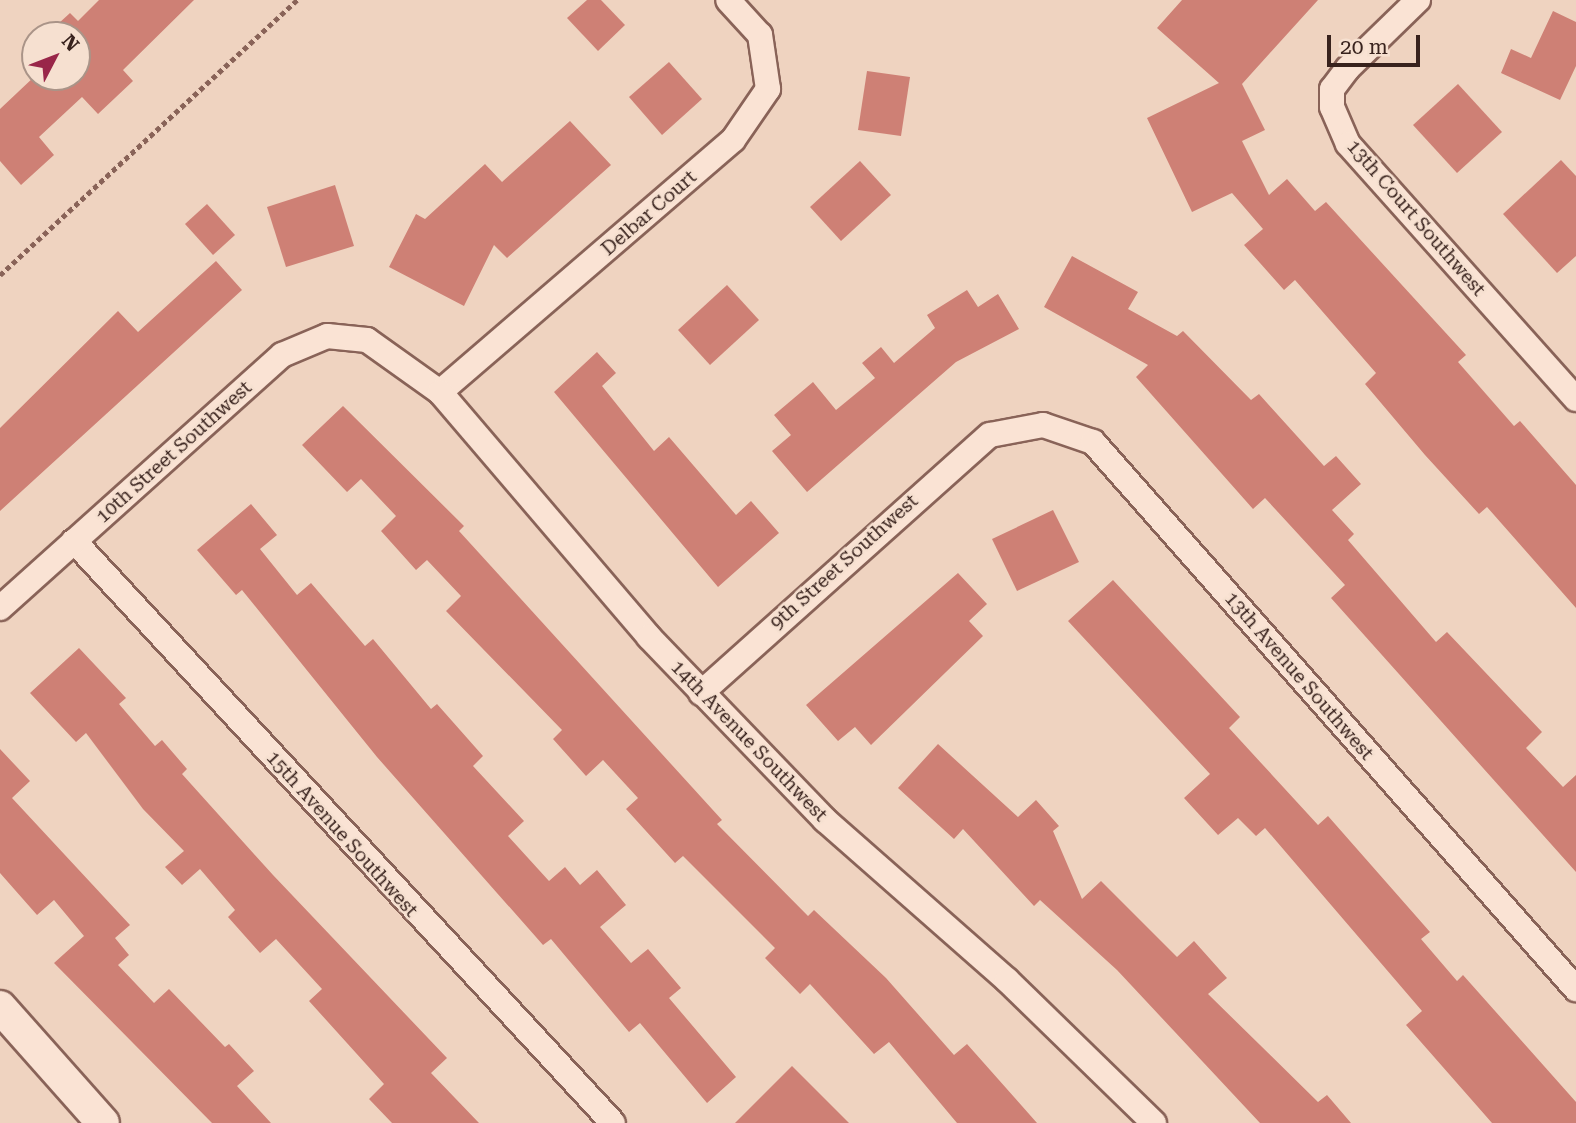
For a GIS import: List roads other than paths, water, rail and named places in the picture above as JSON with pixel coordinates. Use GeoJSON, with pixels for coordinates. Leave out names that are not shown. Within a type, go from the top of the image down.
{"type":"FeatureCollection","features":[{"type":"Feature","properties":{"kind":"street","name":"Delbar Court"},"geometry":{"type":"LineString","coordinates":[[440,392],[733,140],[768,89],[760,35],[728,0]]}},
{"type":"Feature","properties":{"kind":"street","name":"13th Court Southwest"},"geometry":{"type":"LineString","coordinates":[[1418,0],[1348,68],[1332,89],[1332,107],[1349,145],[1576,399]]}},
{"type":"Feature","properties":{"kind":"street","name":"10th Street Southwest"},"geometry":{"type":"LineString","coordinates":[[0,608],[282,355],[327,336],[367,340]]}},
{"type":"Feature","properties":{"kind":"street","name":"14th Avenue Southwest"},"geometry":{"type":"LineString","coordinates":[[367,340],[440,392],[701,692],[825,820],[1007,980],[1154,1123]]}},
{"type":"Feature","properties":{"kind":"street","name":"13th Avenue Southwest"},"geometry":{"type":"LineString","coordinates":[[990,435],[1043,425],[1093,442],[1576,989]]}},
{"type":"Feature","properties":{"kind":"street","name":"9th Street Southwest"},"geometry":{"type":"LineString","coordinates":[[701,692],[990,435]]}},
{"type":"Feature","properties":{"kind":"street","name":"15th Avenue Southwest"},"geometry":{"type":"LineString","coordinates":[[74,541],[612,1123]]}},
{"type":"Feature","properties":{"kind":"street"},"geometry":{"type":"LineString","coordinates":[[0,1007],[103,1123]]}}]}
